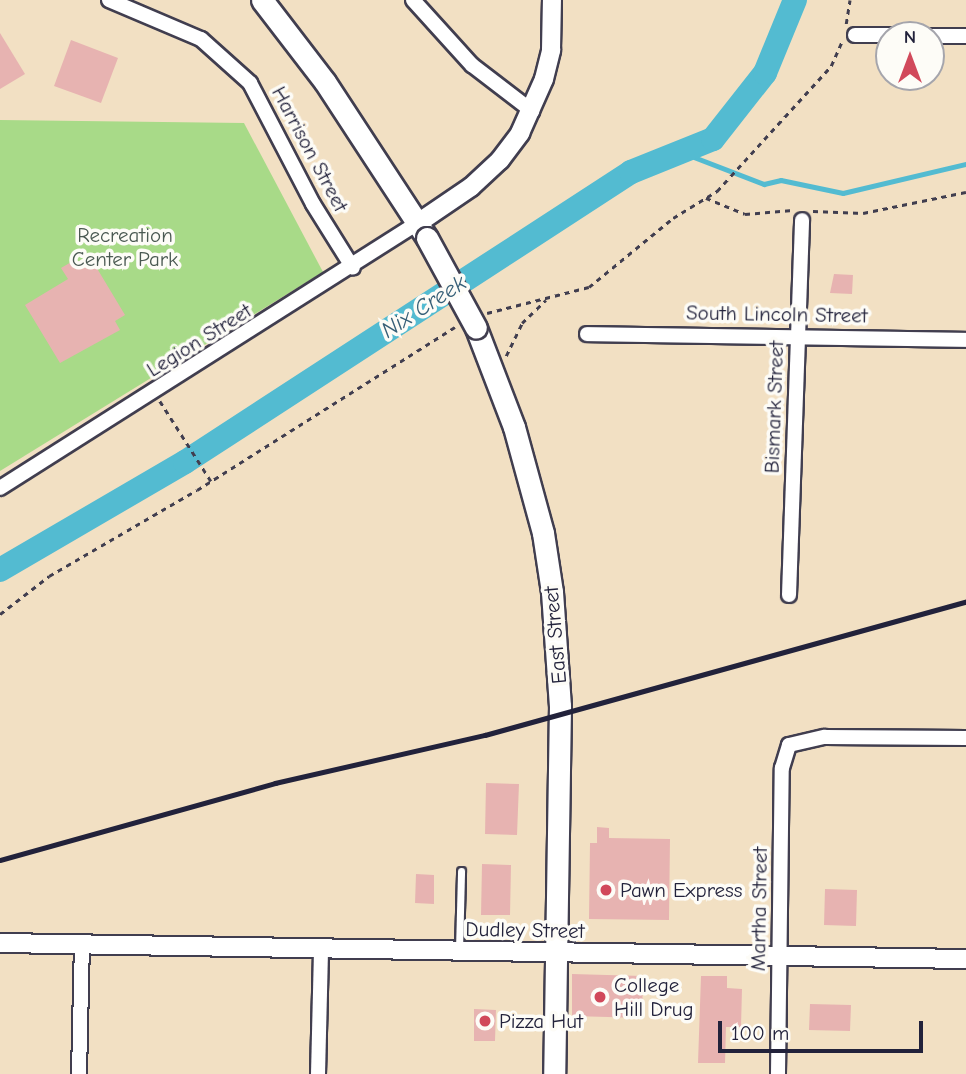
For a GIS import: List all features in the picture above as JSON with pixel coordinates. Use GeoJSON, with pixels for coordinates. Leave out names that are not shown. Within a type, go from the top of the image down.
{"type":"FeatureCollection","features":[{"type":"Feature","properties":{"kind":"main road","name":"East Street"},"geometry":{"type":"LineString","coordinates":[[262,0],[324,82],[422,231],[472,323],[521,452],[543,533],[552,592],[560,696],[554,1074]]}},
{"type":"Feature","properties":{"kind":"street","name":"Harrison Street"},"geometry":{"type":"LineString","coordinates":[[109,0],[201,39],[250,83],[313,204],[353,268]]}},
{"type":"Feature","properties":{"kind":"street"},"geometry":{"type":"LineString","coordinates":[[413,0],[472,65],[532,111]]}},
{"type":"Feature","properties":{"kind":"street"},"geometry":{"type":"LineString","coordinates":[[422,231],[500,160],[532,111],[551,50],[552,0]]}},
{"type":"Feature","properties":{"kind":"street"},"geometry":{"type":"LineString","coordinates":[[855,35],[875,35]]}},
{"type":"Feature","properties":{"kind":"street"},"geometry":{"type":"LineString","coordinates":[[945,36],[966,36]]}},
{"type":"Feature","properties":{"kind":"street","name":"Bismark Street"},"geometry":{"type":"LineString","coordinates":[[789,595],[802,213]]}},
{"type":"Feature","properties":{"kind":"street","name":"Legion Street"},"geometry":{"type":"LineString","coordinates":[[0,488],[353,268],[422,231]]}},
{"type":"Feature","properties":{"kind":"street","name":"South Lincoln Street"},"geometry":{"type":"LineString","coordinates":[[587,334],[798,334],[966,340]]}},
{"type":"Feature","properties":{"kind":"street","name":"Martha Street"},"geometry":{"type":"LineString","coordinates":[[778,1074],[782,768],[789,745],[825,737],[966,738]]}},
{"type":"Feature","properties":{"kind":"street"},"geometry":{"type":"LineString","coordinates":[[79,1074],[82,942]]}},
{"type":"Feature","properties":{"kind":"street","name":"Dudley Street"},"geometry":{"type":"LineString","coordinates":[[0,943],[82,942],[966,959]]}},
{"type":"Feature","properties":{"kind":"street"},"geometry":{"type":"LineString","coordinates":[[318,1074],[321,948]]}},
{"type":"Feature","properties":{"kind":"lane"},"geometry":{"type":"LineString","coordinates":[[459,951],[461,871]]}},
{"type":"Feature","properties":{"kind":"path"},"geometry":{"type":"LineString","coordinates":[[0,614],[49,576],[211,481],[440,334],[472,323],[500,307],[545,300],[589,286],[673,218],[717,191],[750,156],[831,66],[850,0]]}},
{"type":"Feature","properties":{"kind":"path"},"geometry":{"type":"LineString","coordinates":[[706,198],[745,214],[863,213],[966,192]]}},
{"type":"Feature","properties":{"kind":"path"},"geometry":{"type":"LineString","coordinates":[[506,356],[522,323],[545,300]]}},
{"type":"Feature","properties":{"kind":"path"},"geometry":{"type":"LineString","coordinates":[[167,413],[211,481]]}},
{"type":"Feature","properties":{"kind":"green space","name":"Recreation Center Park"},"geometry":{"type":"Polygon","coordinates":[[[0,120],[244,123],[323,272],[0,471],[0,120]]]}},
{"type":"Feature","properties":{"kind":"building"},"geometry":{"type":"Polygon","coordinates":[[[0,33],[25,74],[0,89],[0,33]]]}},
{"type":"Feature","properties":{"kind":"building"},"geometry":{"type":"Polygon","coordinates":[[[71,40],[118,58],[101,103],[54,86],[71,40]]]}},
{"type":"Feature","properties":{"kind":"building"},"geometry":{"type":"Polygon","coordinates":[[[92,260],[125,315],[115,321],[120,330],[60,363],[25,305],[68,279],[61,268],[73,261],[77,269],[92,260]]]}},
{"type":"Feature","properties":{"kind":"building"},"geometry":{"type":"Polygon","coordinates":[[[834,274],[853,275],[852,294],[830,293],[834,274]]]}},
{"type":"Feature","properties":{"kind":"building"},"geometry":{"type":"Polygon","coordinates":[[[486,783],[519,784],[517,835],[485,834],[486,783]]]}},
{"type":"Feature","properties":{"kind":"building"},"geometry":{"type":"Polygon","coordinates":[[[597,827],[609,828],[609,838],[670,839],[669,920],[589,919],[590,843],[597,843],[597,827]]]}},
{"type":"Feature","properties":{"kind":"building"},"geometry":{"type":"Polygon","coordinates":[[[482,864],[511,865],[510,915],[481,915],[482,864]]]}},
{"type":"Feature","properties":{"kind":"building"},"geometry":{"type":"Polygon","coordinates":[[[416,874],[434,875],[434,904],[415,903],[416,874]]]}},
{"type":"Feature","properties":{"kind":"building"},"geometry":{"type":"Polygon","coordinates":[[[825,889],[857,890],[856,926],[824,925],[825,889]]]}},
{"type":"Feature","properties":{"kind":"building"},"geometry":{"type":"Polygon","coordinates":[[[572,974],[642,976],[643,1018],[572,1016],[572,974]]]}},
{"type":"Feature","properties":{"kind":"building"},"geometry":{"type":"Polygon","coordinates":[[[701,976],[727,976],[727,988],[742,989],[741,1027],[726,1027],[725,1063],[698,1063],[701,976]]]}},
{"type":"Feature","properties":{"kind":"building"},"geometry":{"type":"Polygon","coordinates":[[[810,1004],[851,1005],[850,1031],[809,1030],[810,1004]]]}},
{"type":"Feature","properties":{"kind":"building"},"geometry":{"type":"Polygon","coordinates":[[[474,1009],[496,1010],[495,1041],[474,1041],[474,1009]]]}},
{"type":"Feature","properties":{"kind":"waterway","name":"Nix Creek"},"geometry":{"type":"LineString","coordinates":[[0,570],[185,462],[631,172],[713,139],[765,73],[795,0]]}},
{"type":"Feature","properties":{"kind":"waterway"},"geometry":{"type":"LineString","coordinates":[[681,152],[764,184],[781,180],[843,193],[966,164]]}},
{"type":"Feature","properties":{"kind":"railway"},"geometry":{"type":"LineString","coordinates":[[0,860],[275,783],[485,735],[966,602]]}},
{"type":"Feature","properties":{"kind":"place","name":"Pawn Express"},"geometry":{"type":"Point","coordinates":[606,890]}},
{"type":"Feature","properties":{"kind":"place","name":"College Hill Drug"},"geometry":{"type":"Point","coordinates":[600,997]}},
{"type":"Feature","properties":{"kind":"place","name":"Pizza Hut"},"geometry":{"type":"Point","coordinates":[485,1021]}}]}
